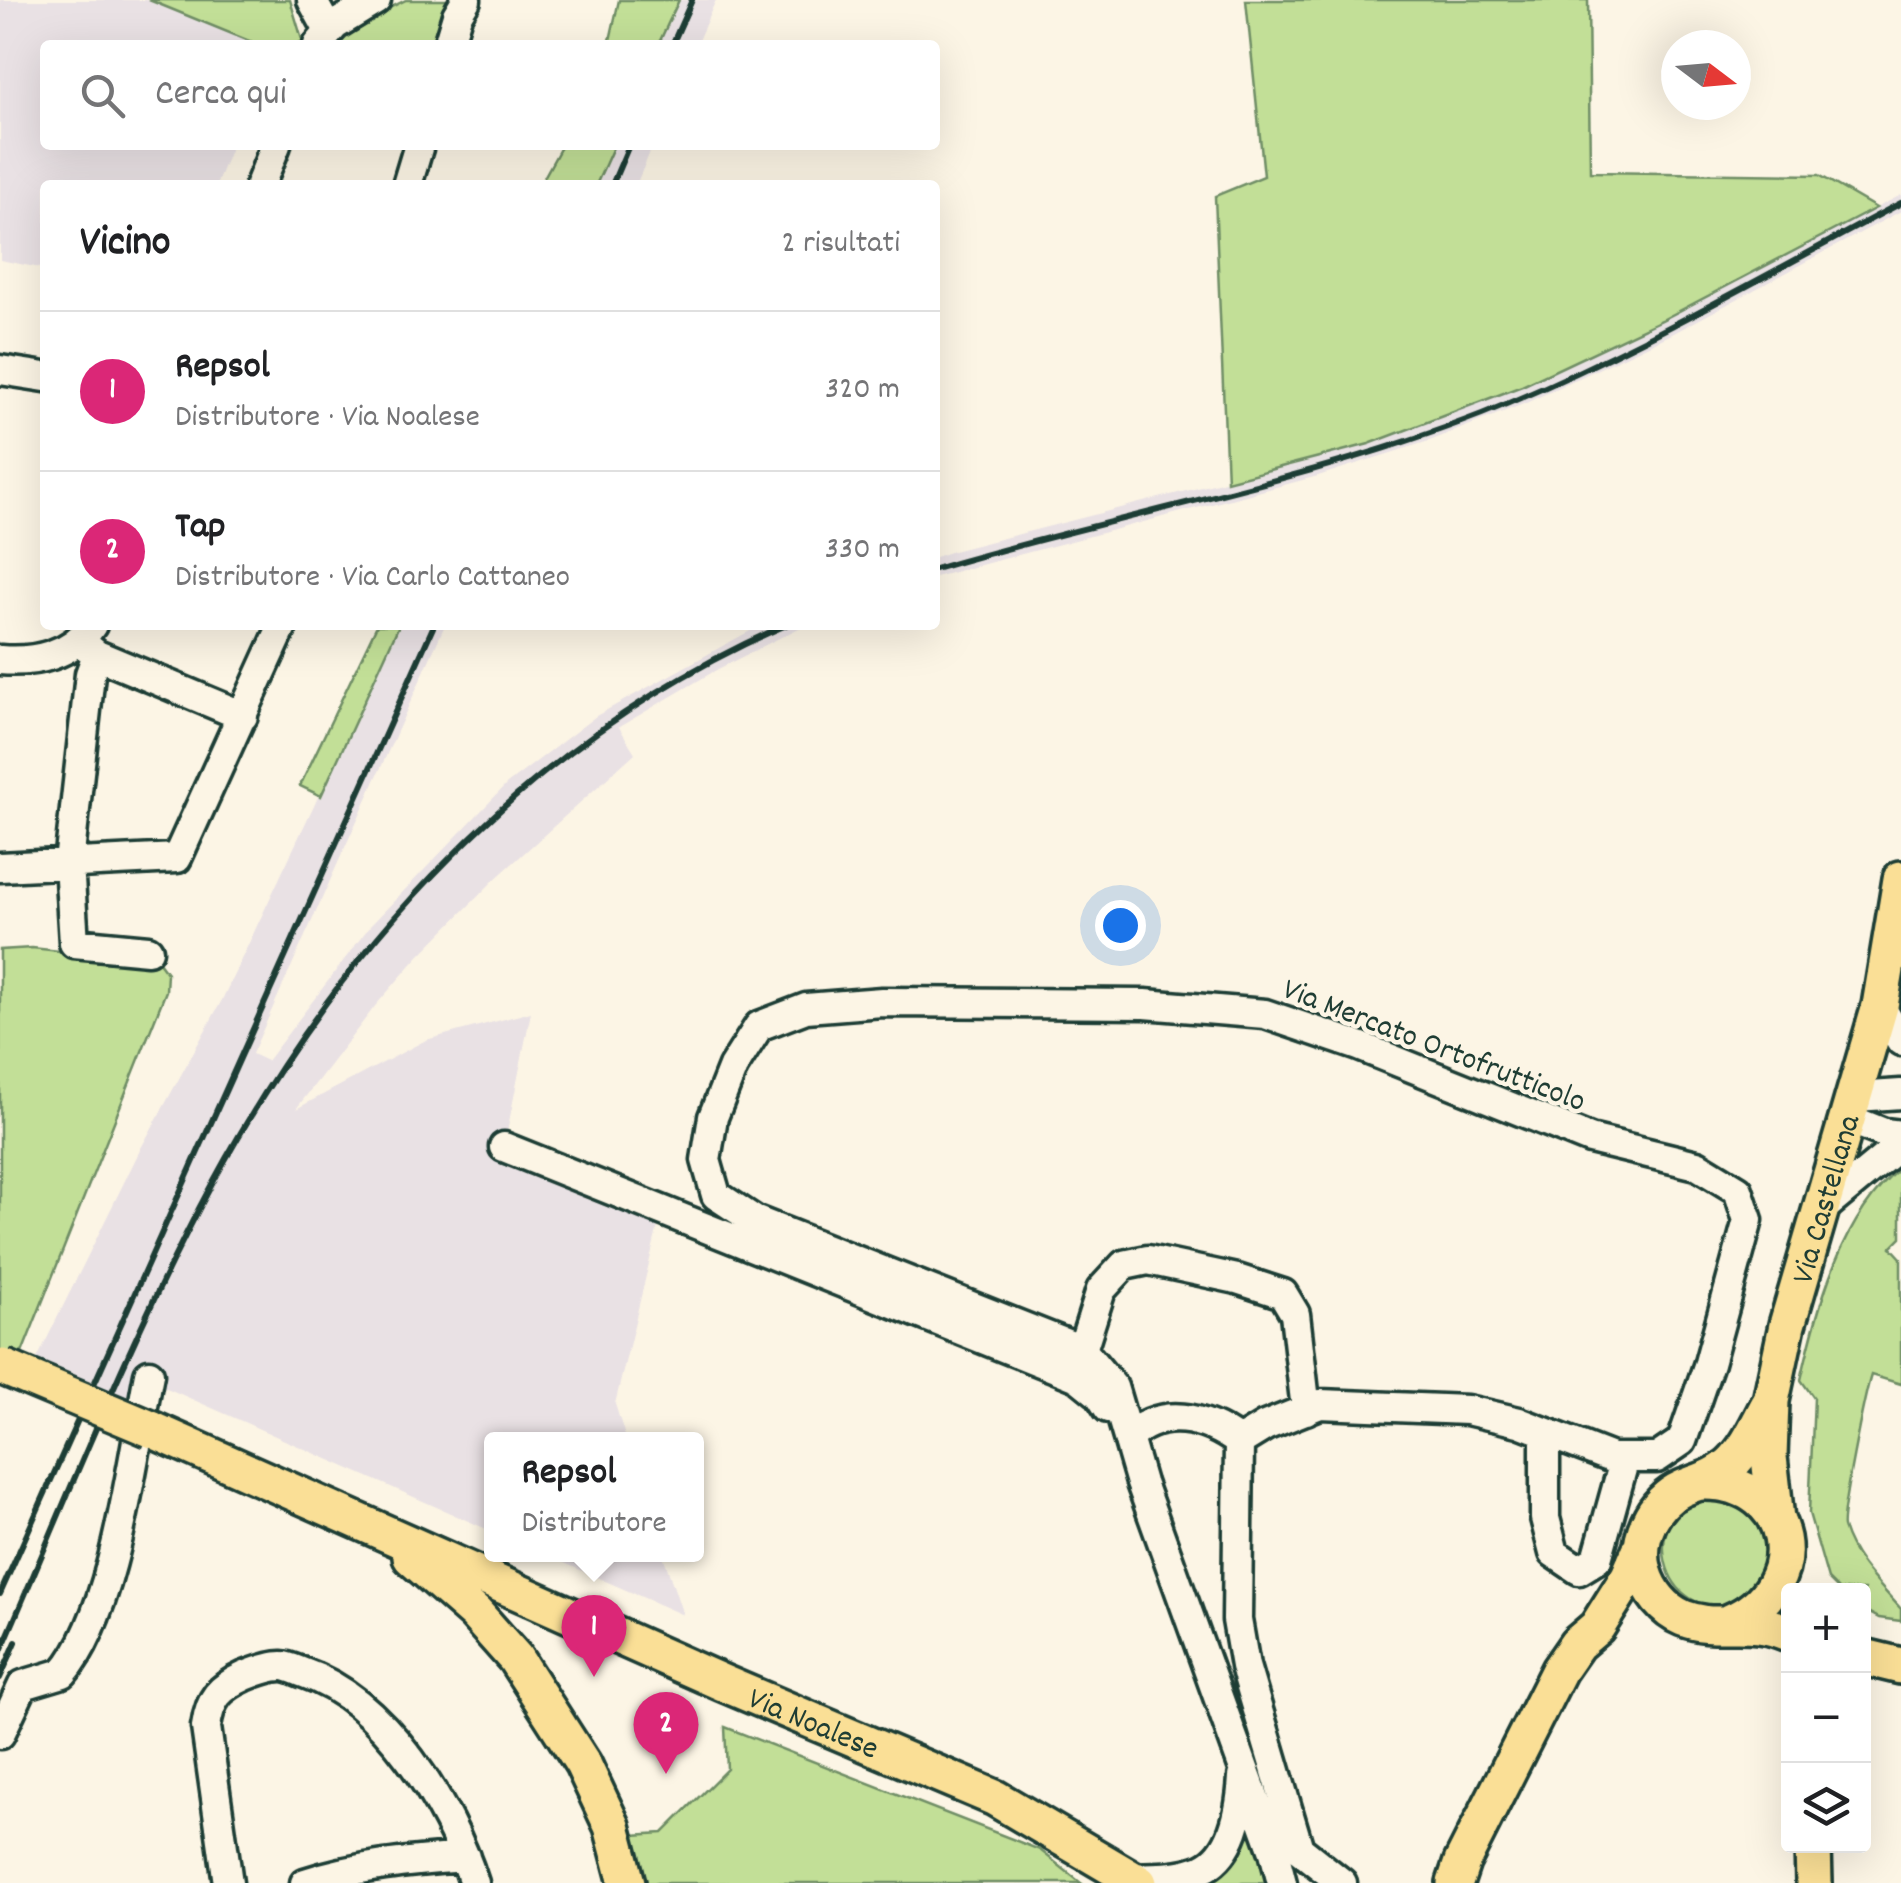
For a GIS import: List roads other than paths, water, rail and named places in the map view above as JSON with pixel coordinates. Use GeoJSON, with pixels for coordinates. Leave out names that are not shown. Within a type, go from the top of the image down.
{"type":"FeatureCollection","features":[{"type":"Feature","properties":{"kind":"main road","name":"Via Castellana"},"geometry":{"type":"LineString","coordinates":[[1730,1622],[1750,1614],[1767,1599],[1778,1580],[1789,1575],[1776,1520],[1770,1457],[1771,1400],[1787,1325],[1880,1006],[1901,878]]}},
{"type":"Feature","properties":{"kind":"main road","name":"Via Noalese"},"geometry":{"type":"LineString","coordinates":[[2,1366],[995,1798],[1136,1880]]}},
{"type":"Feature","properties":{"kind":"main road","name":"Via Castellana"},"geometry":{"type":"LineString","coordinates":[[1458,1872],[1560,1670],[1577,1644],[1598,1627],[1630,1576],[1647,1525],[1660,1504],[1728,1467],[1745,1449],[1771,1400]]}},
{"type":"Feature","properties":{"kind":"main road"},"geometry":{"type":"LineString","coordinates":[[1703,1482],[1737,1486],[1766,1505],[1776,1520]]}},
{"type":"Feature","properties":{"kind":"main road"},"geometry":{"type":"LineString","coordinates":[[385,1534],[475,1613],[516,1658],[583,1764],[612,1826],[627,1883]]}},
{"type":"Feature","properties":{"kind":"main road"},"geometry":{"type":"LineString","coordinates":[[1642,1548],[1643,1569],[1650,1588],[1663,1605],[1680,1617]]}},
{"type":"Feature","properties":{"kind":"main road"},"geometry":{"type":"LineString","coordinates":[[516,1658],[511,1636],[513,1622],[531,1597]]}},
{"type":"Feature","properties":{"kind":"main road"},"geometry":{"type":"LineString","coordinates":[[1598,1627],[1635,1616],[1680,1617],[1705,1624],[1764,1623],[1781,1630]]}},
{"type":"Feature","properties":{"kind":"main road"},"geometry":{"type":"LineString","coordinates":[[1871,1659],[1901,1666]]}},
{"type":"Feature","properties":{"kind":"main road"},"geometry":{"type":"LineString","coordinates":[[1813,1853],[1814,1883]]}},
{"type":"Feature","properties":{"kind":"main road"},"geometry":{"type":"LineString","coordinates":[[1428,1883],[1458,1872]]}},
{"type":"Feature","properties":{"kind":"street"},"geometry":{"type":"LineString","coordinates":[[312,0],[324,38],[357,8],[376,0]]}},
{"type":"Feature","properties":{"kind":"street"},"geometry":{"type":"LineString","coordinates":[[449,40],[466,0]]}},
{"type":"Feature","properties":{"kind":"street"},"geometry":{"type":"LineString","coordinates":[[262,180],[274,150]]}},
{"type":"Feature","properties":{"kind":"street"},"geometry":{"type":"LineString","coordinates":[[409,180],[418,150]]}},
{"type":"Feature","properties":{"kind":"street"},"geometry":{"type":"LineString","coordinates":[[0,370],[40,376]]}},
{"type":"Feature","properties":{"kind":"street"},"geometry":{"type":"LineString","coordinates":[[0,866],[177,858],[280,630]]}},
{"type":"Feature","properties":{"kind":"street"},"geometry":{"type":"LineString","coordinates":[[0,660],[23,662],[90,640],[243,716]]}},
{"type":"Feature","properties":{"kind":"street"},"geometry":{"type":"LineString","coordinates":[[90,640],[90,674],[69,863],[74,943],[148,950]]}},
{"type":"Feature","properties":{"kind":"street","name":"Via Mercato Ortofrutticolo"},"geometry":{"type":"LineString","coordinates":[[1239,1442],[1265,1426],[1320,1404],[1467,1410],[1612,1458],[1657,1458],[1682,1441],[1708,1363],[1748,1220],[1738,1190],[1697,1166],[1590,1139],[1359,1046],[1265,1014],[1145,1004],[882,1002],[806,1008],[760,1026],[734,1067],[712,1117],[706,1160],[716,1195],[754,1220],[1082,1350],[1114,1387],[1142,1483],[1282,1883]]}},
{"type":"Feature","properties":{"kind":"street"},"geometry":{"type":"LineString","coordinates":[[1880,1006],[1901,1042]]}},
{"type":"Feature","properties":{"kind":"street"},"geometry":{"type":"LineString","coordinates":[[1853,1108],[1901,1094]]}},
{"type":"Feature","properties":{"kind":"street"},"geometry":{"type":"LineString","coordinates":[[1853,1108],[1884,1133],[1901,1135]]}},
{"type":"Feature","properties":{"kind":"street"},"geometry":{"type":"LineString","coordinates":[[1821,1210],[1901,1144]]}},
{"type":"Feature","properties":{"kind":"street"},"geometry":{"type":"LineString","coordinates":[[504,1146],[1078,1377],[1099,1394],[1128,1438],[1144,1423],[1168,1417],[1219,1428],[1239,1442],[1237,1620],[1245,1666],[1299,1849],[1342,1883]]}},
{"type":"Feature","properties":{"kind":"street"},"geometry":{"type":"LineString","coordinates":[[1082,1350],[1101,1290],[1124,1265],[1148,1260],[1237,1279],[1283,1294],[1294,1314],[1306,1410]]}},
{"type":"Feature","properties":{"kind":"street"},"geometry":{"type":"LineString","coordinates":[[0,1734],[23,1685],[63,1673],[90,1630],[127,1491],[149,1374]]}},
{"type":"Feature","properties":{"kind":"street"},"geometry":{"type":"LineString","coordinates":[[1545,1433],[1544,1518],[1554,1553],[1579,1570],[1598,1559],[1625,1458]]}},
{"type":"Feature","properties":{"kind":"street"},"geometry":{"type":"LineString","coordinates":[[228,1883],[206,1727],[209,1706],[221,1688],[254,1672],[283,1666],[316,1677],[340,1691],[410,1758],[440,1805],[469,1870]]}},
{"type":"Feature","properties":{"kind":"street","name":"Via Mercato Ortofrutticolo"},"geometry":{"type":"LineString","coordinates":[[1136,1880],[1200,1870],[1224,1850],[1241,1811],[1243,1766]]}},
{"type":"Feature","properties":{"kind":"street"},"geometry":{"type":"LineString","coordinates":[[305,1883],[338,1872],[400,1862],[469,1870]]}},
{"type":"Feature","properties":{"kind":"railway"},"geometry":{"type":"LineString","coordinates":[[674,40],[692,0]]}},
{"type":"Feature","properties":{"kind":"railway"},"geometry":{"type":"LineString","coordinates":[[614,180],[627,150]]}},
{"type":"Feature","properties":{"kind":"railway"},"geometry":{"type":"LineString","coordinates":[[940,568],[1347,460],[1482,414],[1642,341],[1901,203]]}},
{"type":"Feature","properties":{"kind":"railway"},"geometry":{"type":"LineString","coordinates":[[0,1594],[432,630]]}},
{"type":"Feature","properties":{"kind":"railway"},"geometry":{"type":"LineString","coordinates":[[0,1653],[101,1416],[182,1241],[263,1096],[320,1011],[383,931],[452,856],[527,787],[607,725],[694,671],[776,630]]}},
{"type":"Feature","properties":{"kind":"railway"},"geometry":{"type":"LineString","coordinates":[[0,1678],[16,1642]]}},
{"type":"Feature","properties":{"kind":"place","name":"Repsol"},"geometry":{"type":"Point","coordinates":[594,1677]}},
{"type":"Feature","properties":{"kind":"place","name":"Tap"},"geometry":{"type":"Point","coordinates":[666,1774]}}]}
